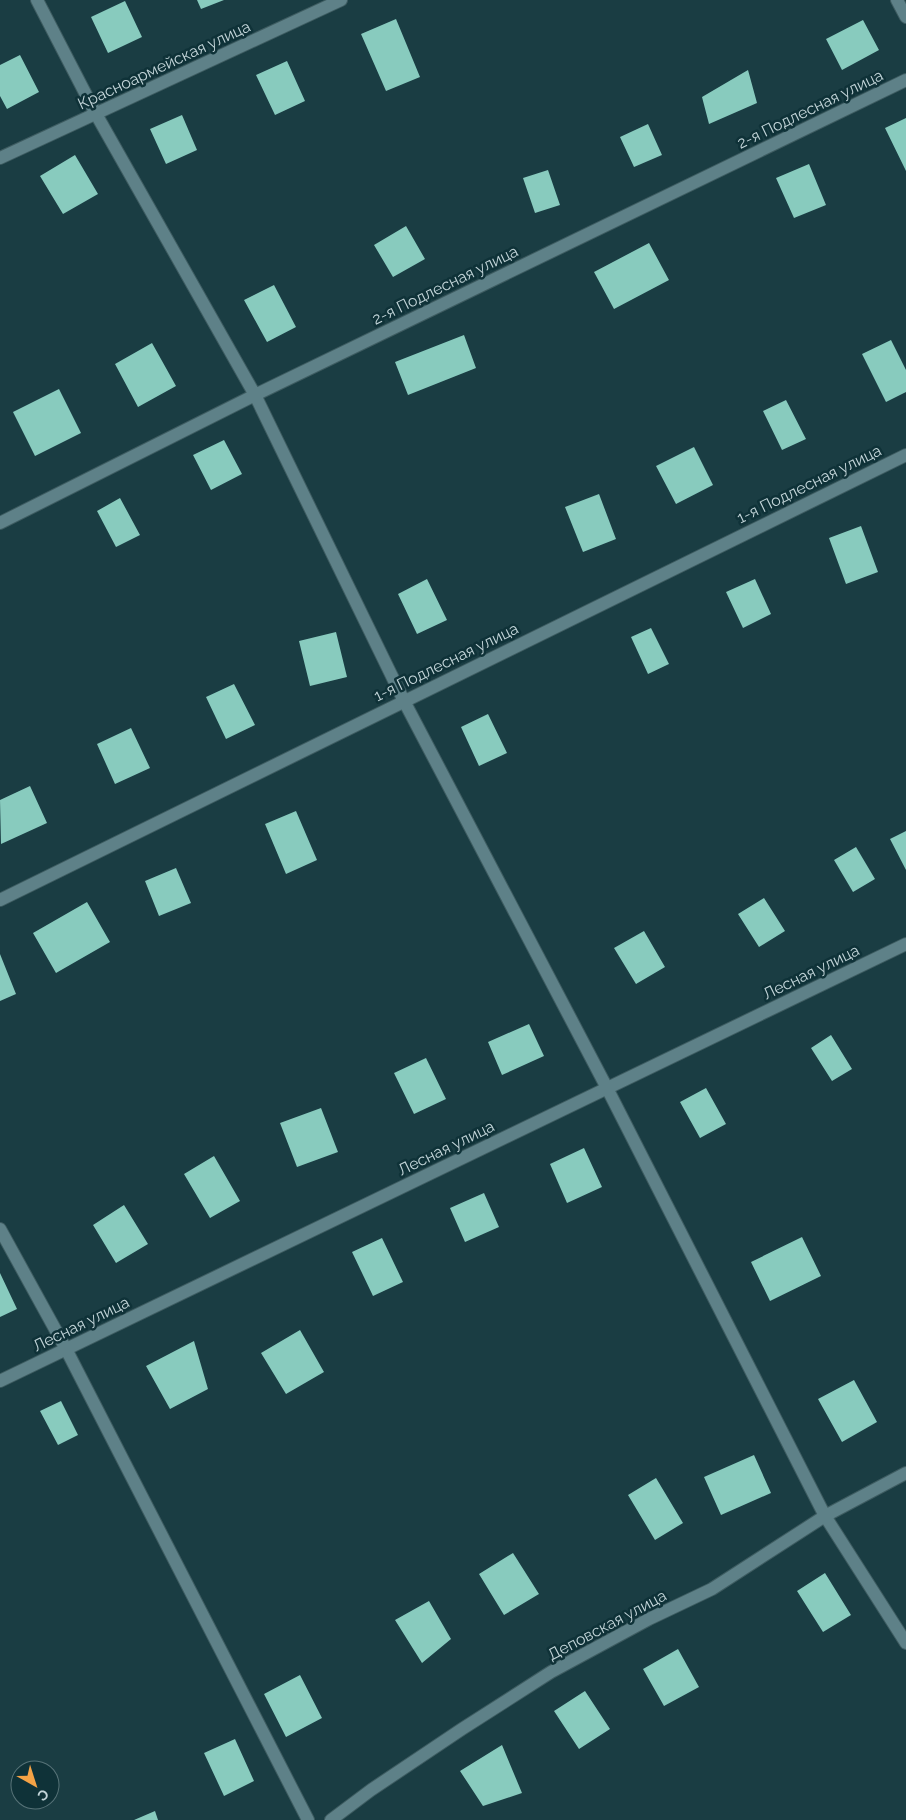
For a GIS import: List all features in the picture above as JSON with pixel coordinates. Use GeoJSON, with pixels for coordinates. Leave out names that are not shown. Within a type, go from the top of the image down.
{"type":"FeatureCollection","features":[{"type":"Feature","properties":{"kind":"street"},"geometry":{"type":"LineString","coordinates":[[37,0],[96,114],[255,395],[404,701],[607,1088],[825,1516],[906,1643]]}},
{"type":"Feature","properties":{"kind":"street","name":"Красноармейская улица"},"geometry":{"type":"LineString","coordinates":[[0,158],[341,0]]}},
{"type":"Feature","properties":{"kind":"street"},"geometry":{"type":"LineString","coordinates":[[897,0],[906,17]]}},
{"type":"Feature","properties":{"kind":"street","name":"2-я Подлесная улица"},"geometry":{"type":"LineString","coordinates":[[0,523],[255,395],[906,80]]}},
{"type":"Feature","properties":{"kind":"street","name":"1-я Подлесная улица"},"geometry":{"type":"LineString","coordinates":[[0,900],[906,455]]}},
{"type":"Feature","properties":{"kind":"street","name":"Лесная улица"},"geometry":{"type":"LineString","coordinates":[[0,1381],[906,944]]}},
{"type":"Feature","properties":{"kind":"street"},"geometry":{"type":"LineString","coordinates":[[0,1229],[66,1349],[308,1820]]}},
{"type":"Feature","properties":{"kind":"street","name":"Деповская улица"},"geometry":{"type":"LineString","coordinates":[[332,1820],[371,1790],[551,1672],[649,1618],[712,1589],[825,1516],[906,1473]]}},
{"type":"Feature","properties":{"kind":"building"},"geometry":{"type":"Polygon","coordinates":[[[197,0],[224,0],[201,9],[197,0]]]}},
{"type":"Feature","properties":{"kind":"building"},"geometry":{"type":"Polygon","coordinates":[[[125,1],[142,37],[108,53],[91,17],[125,1]]]}},
{"type":"Feature","properties":{"kind":"building"},"geometry":{"type":"Polygon","coordinates":[[[396,19],[420,77],[386,91],[361,34],[396,19]]]}},
{"type":"Feature","properties":{"kind":"building"},"geometry":{"type":"Polygon","coordinates":[[[863,20],[879,50],[842,70],[826,39],[863,20]]]}},
{"type":"Feature","properties":{"kind":"building"},"geometry":{"type":"Polygon","coordinates":[[[20,55],[39,92],[7,109],[0,96],[0,65],[20,55]]]}},
{"type":"Feature","properties":{"kind":"building"},"geometry":{"type":"Polygon","coordinates":[[[287,61],[305,101],[275,115],[256,75],[287,61]]]}},
{"type":"Feature","properties":{"kind":"building"},"geometry":{"type":"Polygon","coordinates":[[[748,70],[757,103],[709,124],[702,97],[748,70]]]}},
{"type":"Feature","properties":{"kind":"building"},"geometry":{"type":"Polygon","coordinates":[[[182,115],[197,150],[166,164],[150,129],[182,115]]]}},
{"type":"Feature","properties":{"kind":"building"},"geometry":{"type":"Polygon","coordinates":[[[906,118],[906,171],[885,128],[906,118]]]}},
{"type":"Feature","properties":{"kind":"building"},"geometry":{"type":"Polygon","coordinates":[[[648,124],[662,155],[634,167],[620,137],[648,124]]]}},
{"type":"Feature","properties":{"kind":"building"},"geometry":{"type":"Polygon","coordinates":[[[75,155],[98,194],[63,214],[40,176],[75,155]]]}},
{"type":"Feature","properties":{"kind":"building"},"geometry":{"type":"Polygon","coordinates":[[[809,164],[826,205],[794,218],[776,178],[809,164]]]}},
{"type":"Feature","properties":{"kind":"building"},"geometry":{"type":"Polygon","coordinates":[[[548,170],[560,205],[535,213],[523,178],[548,170]]]}},
{"type":"Feature","properties":{"kind":"building"},"geometry":{"type":"Polygon","coordinates":[[[406,226],[425,259],[393,277],[374,245],[406,226]]]}},
{"type":"Feature","properties":{"kind":"building"},"geometry":{"type":"Polygon","coordinates":[[[649,243],[669,280],[614,309],[594,272],[649,243]]]}},
{"type":"Feature","properties":{"kind":"building"},"geometry":{"type":"Polygon","coordinates":[[[274,285],[296,327],[267,342],[244,300],[274,285]]]}},
{"type":"Feature","properties":{"kind":"building"},"geometry":{"type":"Polygon","coordinates":[[[464,335],[476,368],[408,395],[395,362],[464,335]]]}},
{"type":"Feature","properties":{"kind":"building"},"geometry":{"type":"Polygon","coordinates":[[[891,340],[906,370],[906,392],[886,402],[862,354],[891,340]]]}},
{"type":"Feature","properties":{"kind":"building"},"geometry":{"type":"Polygon","coordinates":[[[152,343],[176,386],[138,407],[115,364],[152,343]]]}},
{"type":"Feature","properties":{"kind":"building"},"geometry":{"type":"Polygon","coordinates":[[[59,389],[81,433],[35,456],[13,412],[59,389]]]}},
{"type":"Feature","properties":{"kind":"building"},"geometry":{"type":"Polygon","coordinates":[[[786,400],[806,439],[782,450],[763,411],[786,400]]]}},
{"type":"Feature","properties":{"kind":"building"},"geometry":{"type":"Polygon","coordinates":[[[224,440],[242,474],[211,490],[193,455],[224,440]]]}},
{"type":"Feature","properties":{"kind":"building"},"geometry":{"type":"Polygon","coordinates":[[[694,447],[713,485],[676,504],[656,466],[694,447]]]}},
{"type":"Feature","properties":{"kind":"building"},"geometry":{"type":"Polygon","coordinates":[[[599,494],[616,539],[583,552],[565,507],[599,494]]]}},
{"type":"Feature","properties":{"kind":"building"},"geometry":{"type":"Polygon","coordinates":[[[120,498],[140,535],[116,547],[97,511],[120,498]]]}},
{"type":"Feature","properties":{"kind":"building"},"geometry":{"type":"Polygon","coordinates":[[[861,526],[878,572],[846,584],[829,538],[861,526]]]}},
{"type":"Feature","properties":{"kind":"building"},"geometry":{"type":"Polygon","coordinates":[[[427,579],[447,620],[417,634],[398,594],[427,579]]]}},
{"type":"Feature","properties":{"kind":"building"},"geometry":{"type":"Polygon","coordinates":[[[755,579],[771,614],[743,628],[726,592],[755,579]]]}},
{"type":"Feature","properties":{"kind":"building"},"geometry":{"type":"Polygon","coordinates":[[[651,628],[669,664],[648,674],[631,637],[651,628]]]}},
{"type":"Feature","properties":{"kind":"building"},"geometry":{"type":"Polygon","coordinates":[[[336,632],[347,677],[310,686],[299,641],[336,632]]]}},
{"type":"Feature","properties":{"kind":"building"},"geometry":{"type":"Polygon","coordinates":[[[234,684],[255,725],[226,739],[206,697],[234,684]]]}},
{"type":"Feature","properties":{"kind":"building"},"geometry":{"type":"Polygon","coordinates":[[[488,714],[507,753],[479,766],[461,727],[488,714]]]}},
{"type":"Feature","properties":{"kind":"building"},"geometry":{"type":"Polygon","coordinates":[[[131,728],[150,768],[115,784],[97,744],[131,728]]]}},
{"type":"Feature","properties":{"kind":"building"},"geometry":{"type":"Polygon","coordinates":[[[30,786],[47,823],[1,844],[0,800],[30,786]]]}},
{"type":"Feature","properties":{"kind":"building"},"geometry":{"type":"Polygon","coordinates":[[[296,811],[317,860],[286,874],[265,824],[296,811]]]}},
{"type":"Feature","properties":{"kind":"building"},"geometry":{"type":"Polygon","coordinates":[[[906,831],[906,870],[890,839],[906,831]]]}},
{"type":"Feature","properties":{"kind":"building"},"geometry":{"type":"Polygon","coordinates":[[[856,847],[875,879],[853,892],[834,860],[856,847]]]}},
{"type":"Feature","properties":{"kind":"building"},"geometry":{"type":"Polygon","coordinates":[[[176,868],[191,903],[159,916],[145,881],[176,868]]]}},
{"type":"Feature","properties":{"kind":"building"},"geometry":{"type":"Polygon","coordinates":[[[764,898],[785,931],[759,947],[738,914],[764,898]]]}},
{"type":"Feature","properties":{"kind":"building"},"geometry":{"type":"Polygon","coordinates":[[[87,902],[110,942],[56,973],[33,933],[87,902]]]}},
{"type":"Feature","properties":{"kind":"building"},"geometry":{"type":"Polygon","coordinates":[[[644,931],[665,967],[636,984],[614,948],[644,931]]]}},
{"type":"Feature","properties":{"kind":"building"},"geometry":{"type":"Polygon","coordinates":[[[0,954],[16,994],[0,1001],[0,954]]]}},
{"type":"Feature","properties":{"kind":"building"},"geometry":{"type":"Polygon","coordinates":[[[529,1024],[544,1056],[502,1075],[488,1042],[529,1024]]]}},
{"type":"Feature","properties":{"kind":"building"},"geometry":{"type":"Polygon","coordinates":[[[831,1035],[852,1069],[832,1081],[811,1048],[831,1035]]]}},
{"type":"Feature","properties":{"kind":"building"},"geometry":{"type":"Polygon","coordinates":[[[426,1058],[446,1099],[414,1114],[394,1073],[426,1058]]]}},
{"type":"Feature","properties":{"kind":"building"},"geometry":{"type":"Polygon","coordinates":[[[706,1088],[726,1124],[700,1138],[680,1102],[706,1088]]]}},
{"type":"Feature","properties":{"kind":"building"},"geometry":{"type":"Polygon","coordinates":[[[321,1108],[338,1152],[297,1167],[280,1123],[321,1108]]]}},
{"type":"Feature","properties":{"kind":"building"},"geometry":{"type":"Polygon","coordinates":[[[584,1148],[602,1187],[567,1203],[550,1164],[584,1148]]]}},
{"type":"Feature","properties":{"kind":"building"},"geometry":{"type":"Polygon","coordinates":[[[214,1156],[240,1201],[210,1218],[184,1174],[214,1156]]]}},
{"type":"Feature","properties":{"kind":"building"},"geometry":{"type":"Polygon","coordinates":[[[484,1193],[499,1227],[465,1242],[450,1208],[484,1193]]]}},
{"type":"Feature","properties":{"kind":"building"},"geometry":{"type":"Polygon","coordinates":[[[124,1205],[148,1244],[116,1263],[93,1225],[124,1205]]]}},
{"type":"Feature","properties":{"kind":"building"},"geometry":{"type":"Polygon","coordinates":[[[802,1237],[821,1276],[770,1301],[751,1262],[802,1237]]]}},
{"type":"Feature","properties":{"kind":"building"},"geometry":{"type":"Polygon","coordinates":[[[382,1238],[403,1282],[373,1296],[352,1252],[382,1238]]]}},
{"type":"Feature","properties":{"kind":"building"},"geometry":{"type":"Polygon","coordinates":[[[0,1273],[17,1309],[0,1317],[0,1273]]]}},
{"type":"Feature","properties":{"kind":"building"},"geometry":{"type":"Polygon","coordinates":[[[300,1330],[324,1372],[286,1394],[261,1353],[300,1330]]]}},
{"type":"Feature","properties":{"kind":"building"},"geometry":{"type":"Polygon","coordinates":[[[194,1341],[208,1389],[170,1409],[146,1366],[194,1341]]]}},
{"type":"Feature","properties":{"kind":"building"},"geometry":{"type":"Polygon","coordinates":[[[854,1380],[877,1422],[842,1442],[818,1399],[854,1380]]]}},
{"type":"Feature","properties":{"kind":"building"},"geometry":{"type":"Polygon","coordinates":[[[61,1401],[78,1435],[58,1445],[40,1411],[61,1401]]]}},
{"type":"Feature","properties":{"kind":"building"},"geometry":{"type":"Polygon","coordinates":[[[754,1455],[771,1493],[721,1515],[704,1477],[754,1455]]]}},
{"type":"Feature","properties":{"kind":"building"},"geometry":{"type":"Polygon","coordinates":[[[656,1478],[683,1523],[655,1540],[628,1495],[656,1478]]]}},
{"type":"Feature","properties":{"kind":"building"},"geometry":{"type":"Polygon","coordinates":[[[513,1553],[539,1594],[504,1615],[479,1574],[513,1553]]]}},
{"type":"Feature","properties":{"kind":"building"},"geometry":{"type":"Polygon","coordinates":[[[825,1573],[851,1615],[823,1632],[797,1591],[825,1573]]]}},
{"type":"Feature","properties":{"kind":"building"},"geometry":{"type":"Polygon","coordinates":[[[429,1601],[451,1639],[422,1663],[395,1620],[429,1601]]]}},
{"type":"Feature","properties":{"kind":"building"},"geometry":{"type":"Polygon","coordinates":[[[678,1649],[699,1687],[664,1706],[643,1669],[678,1649]]]}},
{"type":"Feature","properties":{"kind":"building"},"geometry":{"type":"Polygon","coordinates":[[[300,1675],[322,1718],[286,1737],[264,1694],[300,1675]]]}},
{"type":"Feature","properties":{"kind":"building"},"geometry":{"type":"Polygon","coordinates":[[[585,1691],[610,1729],[579,1749],[554,1711],[585,1691]]]}},
{"type":"Feature","properties":{"kind":"building"},"geometry":{"type":"Polygon","coordinates":[[[235,1739],[254,1781],[224,1796],[204,1753],[235,1739]]]}},
{"type":"Feature","properties":{"kind":"building"},"geometry":{"type":"Polygon","coordinates":[[[502,1745],[522,1793],[483,1806],[460,1771],[502,1745]]]}},
{"type":"Feature","properties":{"kind":"building"},"geometry":{"type":"Polygon","coordinates":[[[155,1811],[158,1820],[134,1820],[155,1811]]]}}]}
